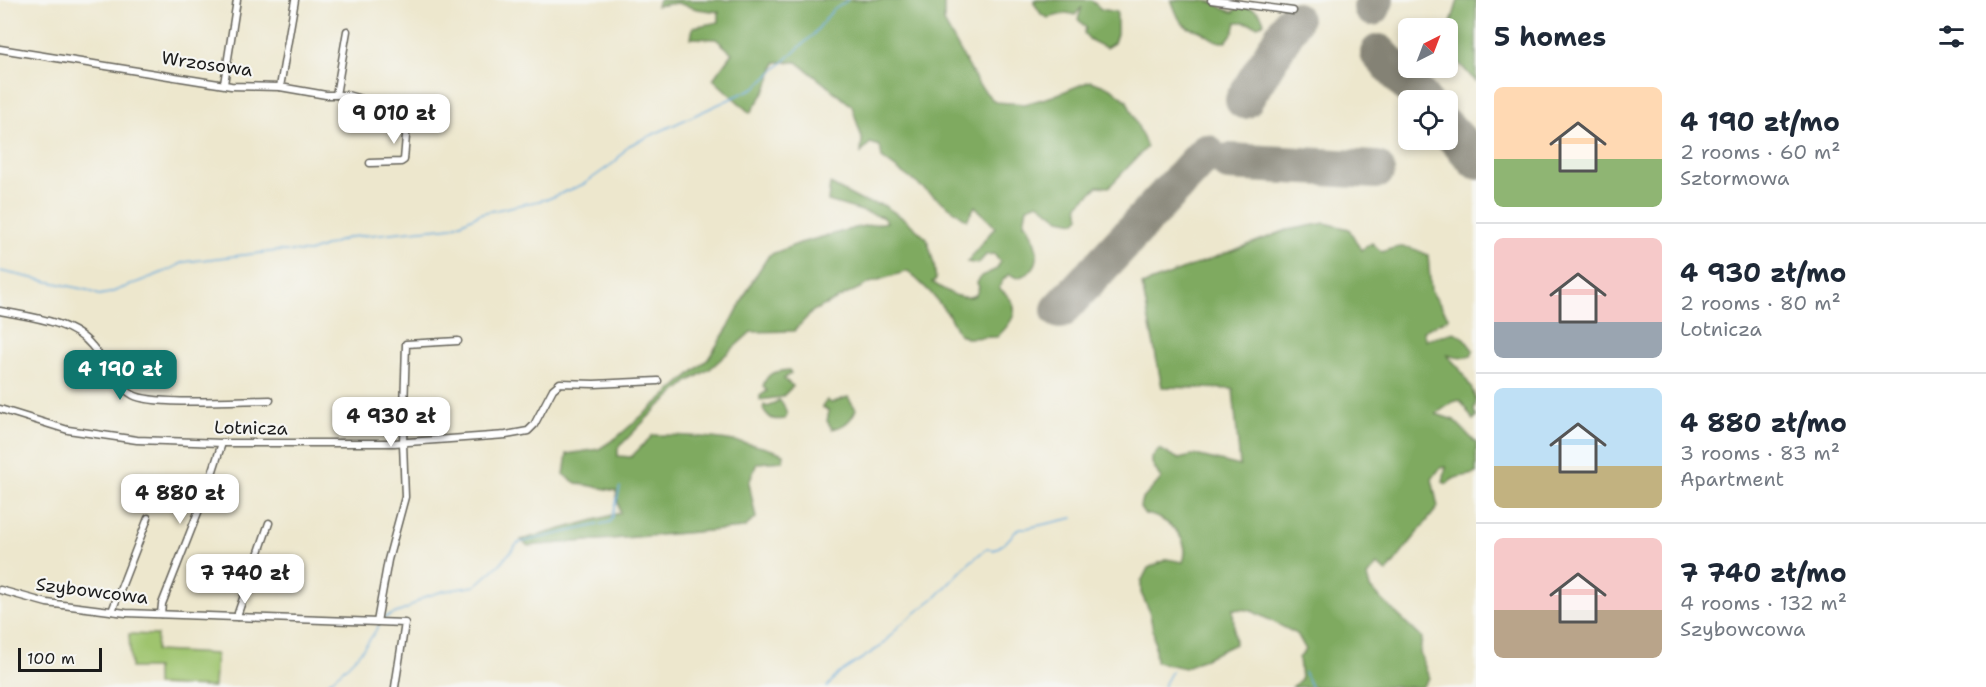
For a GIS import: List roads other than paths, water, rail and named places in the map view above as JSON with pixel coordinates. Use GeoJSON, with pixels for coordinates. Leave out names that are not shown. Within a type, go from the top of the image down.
{"type":"FeatureCollection","features":[{"type":"Feature","properties":{"kind":"street"},"geometry":{"type":"LineString","coordinates":[[224,84],[237,0]]}},
{"type":"Feature","properties":{"kind":"street"},"geometry":{"type":"LineString","coordinates":[[280,87],[295,0]]}},
{"type":"Feature","properties":{"kind":"street"},"geometry":{"type":"LineString","coordinates":[[1212,0],[1293,11]]}},
{"type":"Feature","properties":{"kind":"street"},"geometry":{"type":"LineString","coordinates":[[336,95],[347,31]]}},
{"type":"Feature","properties":{"kind":"street","name":"Wrzosowa"},"geometry":{"type":"LineString","coordinates":[[0,49],[224,84],[280,87],[358,97],[408,112],[404,160],[370,163]]}},
{"type":"Feature","properties":{"kind":"street"},"geometry":{"type":"LineString","coordinates":[[0,311],[39,319],[81,335],[92,345],[124,387],[138,398],[190,402],[270,400]]}},
{"type":"Feature","properties":{"kind":"street"},"geometry":{"type":"LineString","coordinates":[[377,622],[388,560],[405,497],[403,443],[406,344],[458,341]]}},
{"type":"Feature","properties":{"kind":"street","name":"Lotnicza"},"geometry":{"type":"LineString","coordinates":[[0,409],[68,430],[137,440],[222,443],[403,443],[528,431],[560,383],[658,381]]}},
{"type":"Feature","properties":{"kind":"street"},"geometry":{"type":"LineString","coordinates":[[161,614],[162,604],[206,492],[222,443]]}},
{"type":"Feature","properties":{"kind":"street"},"geometry":{"type":"LineString","coordinates":[[112,611],[148,518]]}},
{"type":"Feature","properties":{"kind":"street"},"geometry":{"type":"LineString","coordinates":[[238,617],[269,523]]}},
{"type":"Feature","properties":{"kind":"street","name":"Szybowcowa"},"geometry":{"type":"LineString","coordinates":[[0,590],[47,603],[112,611],[405,623],[395,687]]}},
{"type":"Feature","properties":{"kind":"waterway"},"geometry":{"type":"LineString","coordinates":[[0,271],[87,290],[99,295],[110,293],[184,262],[278,251],[309,252],[350,237],[452,227],[482,213],[548,199],[584,184],[615,162],[628,146],[756,87],[813,35],[832,11],[848,0]]}},
{"type":"Feature","properties":{"kind":"waterway"},"geometry":{"type":"LineString","coordinates":[[383,618],[407,609],[424,597],[475,586],[500,564],[518,543],[610,522],[620,487]]}},
{"type":"Feature","properties":{"kind":"waterway"},"geometry":{"type":"LineString","coordinates":[[827,687],[838,674],[880,647],[900,625],[937,596],[987,548],[994,550],[1005,543],[1019,528],[1073,518]]}},
{"type":"Feature","properties":{"kind":"waterway"},"geometry":{"type":"LineString","coordinates":[[322,687],[354,659],[379,625]]}},
{"type":"Feature","properties":{"kind":"waterway"},"geometry":{"type":"LineString","coordinates":[[1163,687],[1172,671]]}},
{"type":"Feature","properties":{"kind":"waterway"},"geometry":{"type":"LineString","coordinates":[[1304,672],[1311,687]]}}]}
